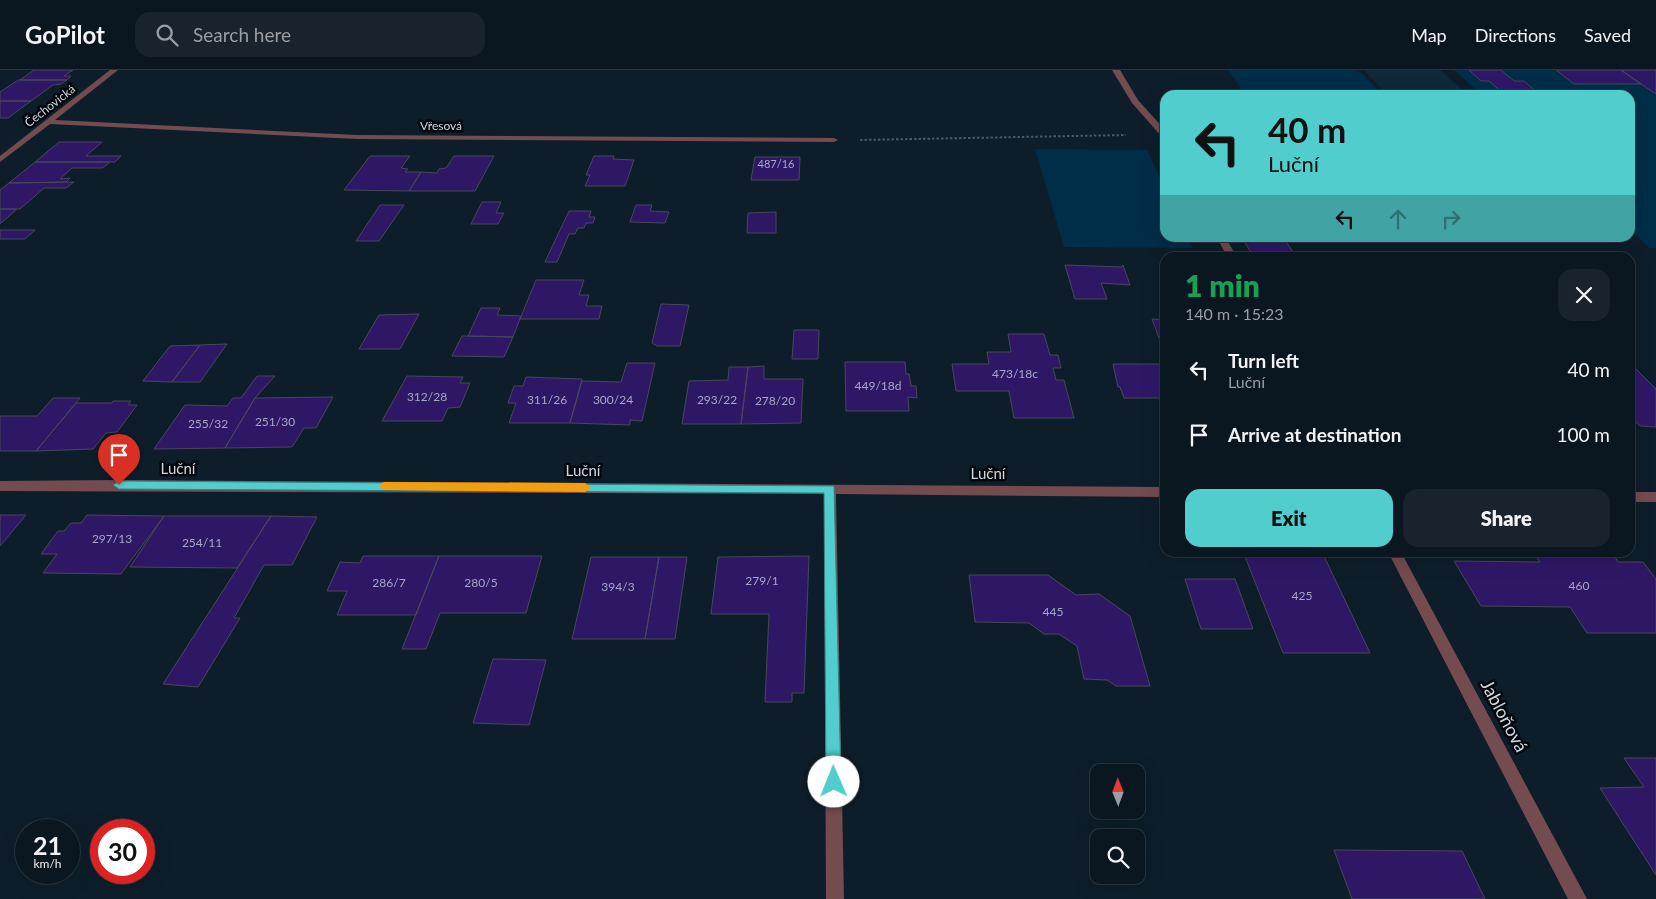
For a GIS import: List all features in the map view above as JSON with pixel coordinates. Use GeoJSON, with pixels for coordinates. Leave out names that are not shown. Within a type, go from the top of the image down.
{"type":"FeatureCollection","features":[{"type":"Feature","properties":{"kind":"street","name":"Čechovická"},"geometry":{"type":"LineString","coordinates":[[0,160],[114,70]]}},
{"type":"Feature","properties":{"kind":"street"},"geometry":{"type":"LineString","coordinates":[[1116,70],[1135,101],[1160,129]]}},
{"type":"Feature","properties":{"kind":"street","name":"Vřesová"},"geometry":{"type":"LineString","coordinates":[[49,122],[358,137],[834,140]]}},
{"type":"Feature","properties":{"kind":"street","name":"Luční"},"geometry":{"type":"LineString","coordinates":[[0,486],[119,485],[1160,492]]}},
{"type":"Feature","properties":{"kind":"street"},"geometry":{"type":"LineString","coordinates":[[830,489],[835,899]]}},
{"type":"Feature","properties":{"kind":"street"},"geometry":{"type":"LineString","coordinates":[[1635,497],[1656,497]]}},
{"type":"Feature","properties":{"kind":"street","name":"Jabloňová"},"geometry":{"type":"LineString","coordinates":[[1397,557],[1578,899]]}},
{"type":"Feature","properties":{"kind":"path"},"geometry":{"type":"LineString","coordinates":[[834,140],[1160,135]]}},
{"type":"Feature","properties":{"kind":"shaded area"},"geometry":{"type":"Polygon","coordinates":[[[1228,70],[1355,70],[1364,75],[1378,90],[1242,90],[1228,70]]]}},
{"type":"Feature","properties":{"kind":"shaded area"},"geometry":{"type":"Polygon","coordinates":[[[1364,70],[1440,70],[1462,90],[1382,90],[1364,70]]]}},
{"type":"Feature","properties":{"kind":"shaded area"},"geometry":{"type":"Polygon","coordinates":[[[1454,70],[1656,70],[1656,248],[1650,248],[1635,234],[1635,90],[1476,90],[1454,70]]]}},
{"type":"Feature","properties":{"kind":"shaded area"},"geometry":{"type":"Polygon","coordinates":[[[1035,149],[1147,150],[1160,177],[1160,242],[1190,242],[1193,248],[1064,247],[1035,149]]]}},
{"type":"Feature","properties":{"kind":"building"},"geometry":{"type":"Polygon","coordinates":[[[34,70],[73,70],[64,76],[71,76],[67,80],[20,80],[34,70]]]}},
{"type":"Feature","properties":{"kind":"building"},"geometry":{"type":"Polygon","coordinates":[[[1469,70],[1501,70],[1514,81],[1524,81],[1534,90],[1499,90],[1489,81],[1481,81],[1469,70]]]}},
{"type":"Feature","properties":{"kind":"building"},"geometry":{"type":"Polygon","coordinates":[[[1556,70],[1621,70],[1641,84],[1574,84],[1556,70]]]}},
{"type":"Feature","properties":{"kind":"building"},"geometry":{"type":"Polygon","coordinates":[[[1621,70],[1656,70],[1656,94],[1641,84],[1621,70]]]}},
{"type":"Feature","properties":{"kind":"building"},"geometry":{"type":"Polygon","coordinates":[[[18,80],[67,80],[61,84],[53,85],[31,101],[0,101],[0,92],[18,80]]]}},
{"type":"Feature","properties":{"kind":"building"},"geometry":{"type":"Polygon","coordinates":[[[0,101],[31,101],[8,118],[0,118],[0,101]]]}},
{"type":"Feature","properties":{"kind":"building"},"geometry":{"type":"Polygon","coordinates":[[[59,142],[102,142],[86,156],[121,156],[115,162],[35,162],[59,142]]]}},
{"type":"Feature","properties":{"kind":"building"},"geometry":{"type":"Polygon","coordinates":[[[370,156],[410,156],[401,168],[408,169],[405,172],[421,172],[409,191],[344,190],[370,156]]]}},
{"type":"Feature","properties":{"kind":"building"},"geometry":{"type":"Polygon","coordinates":[[[454,156],[494,156],[475,191],[409,191],[421,172],[437,173],[439,169],[446,168],[454,156]]]}},
{"type":"Feature","properties":{"kind":"building"},"geometry":{"type":"Polygon","coordinates":[[[594,156],[614,156],[613,159],[634,160],[625,186],[585,186],[590,175],[586,175],[594,156]]]}},
{"type":"Feature","properties":{"kind":"building"},"geometry":{"type":"Polygon","coordinates":[[[755,157],[800,157],[799,180],[751,180],[755,157]]]}},
{"type":"Feature","properties":{"kind":"building"},"geometry":{"type":"Polygon","coordinates":[[[35,162],[110,162],[103,168],[72,168],[60,179],[70,178],[66,182],[9,183],[35,162]]]}},
{"type":"Feature","properties":{"kind":"building"},"geometry":{"type":"Polygon","coordinates":[[[74,182],[66,188],[44,188],[20,209],[0,209],[0,190],[9,183],[74,182]]]}},
{"type":"Feature","properties":{"kind":"building"},"geometry":{"type":"Polygon","coordinates":[[[482,202],[501,202],[496,213],[504,213],[498,224],[471,224],[482,202]]]}},
{"type":"Feature","properties":{"kind":"building"},"geometry":{"type":"Polygon","coordinates":[[[380,205],[404,205],[379,241],[356,241],[380,205]]]}},
{"type":"Feature","properties":{"kind":"building"},"geometry":{"type":"Polygon","coordinates":[[[636,205],[652,205],[650,211],[669,212],[665,223],[630,222],[636,205]]]}},
{"type":"Feature","properties":{"kind":"building"},"geometry":{"type":"Polygon","coordinates":[[[0,209],[17,209],[0,224],[0,209]]]}},
{"type":"Feature","properties":{"kind":"building"},"geometry":{"type":"Polygon","coordinates":[[[569,211],[591,211],[589,217],[595,217],[593,223],[586,223],[584,228],[578,228],[575,234],[569,234],[557,262],[545,262],[569,211]]]}},
{"type":"Feature","properties":{"kind":"building"},"geometry":{"type":"Polygon","coordinates":[[[776,212],[776,233],[747,233],[748,213],[776,212]]]}},
{"type":"Feature","properties":{"kind":"building"},"geometry":{"type":"Polygon","coordinates":[[[0,230],[35,230],[25,239],[0,239],[0,230]]]}},
{"type":"Feature","properties":{"kind":"building"},"geometry":{"type":"Polygon","coordinates":[[[1244,242],[1286,242],[1293,252],[1251,252],[1244,242]]]}},
{"type":"Feature","properties":{"kind":"building"},"geometry":{"type":"Polygon","coordinates":[[[1065,265],[1122,267],[1123,265],[1130,285],[1101,283],[1107,299],[1075,299],[1065,265]]]}},
{"type":"Feature","properties":{"kind":"building"},"geometry":{"type":"Polygon","coordinates":[[[536,280],[584,280],[579,295],[589,295],[586,306],[602,306],[599,319],[520,319],[536,280]]]}},
{"type":"Feature","properties":{"kind":"building"},"geometry":{"type":"Polygon","coordinates":[[[661,304],[689,305],[680,346],[657,346],[652,343],[661,304]]]}},
{"type":"Feature","properties":{"kind":"building"},"geometry":{"type":"Polygon","coordinates":[[[481,308],[500,308],[497,315],[521,316],[513,337],[468,336],[481,308]]]}},
{"type":"Feature","properties":{"kind":"building"},"geometry":{"type":"Polygon","coordinates":[[[419,314],[400,349],[359,349],[379,315],[419,314]]]}},
{"type":"Feature","properties":{"kind":"building"},"geometry":{"type":"Polygon","coordinates":[[[1152,319],[1160,320],[1160,341],[1152,319]]]}},
{"type":"Feature","properties":{"kind":"building"},"geometry":{"type":"Polygon","coordinates":[[[794,330],[819,330],[818,359],[792,359],[794,330]]]}},
{"type":"Feature","properties":{"kind":"building"},"geometry":{"type":"Polygon","coordinates":[[[1008,334],[1044,334],[1050,355],[1058,355],[1061,368],[1053,368],[1056,380],[1064,380],[1074,418],[1014,418],[1009,391],[956,391],[952,364],[989,364],[987,352],[1011,352],[1008,334]]]}},
{"type":"Feature","properties":{"kind":"building"},"geometry":{"type":"Polygon","coordinates":[[[462,336],[513,337],[504,357],[452,356],[462,336]]]}},
{"type":"Feature","properties":{"kind":"building"},"geometry":{"type":"Polygon","coordinates":[[[227,344],[200,382],[172,382],[200,345],[227,344]]]}},
{"type":"Feature","properties":{"kind":"building"},"geometry":{"type":"Polygon","coordinates":[[[200,345],[172,382],[143,381],[170,346],[200,345]]]}},
{"type":"Feature","properties":{"kind":"building"},"geometry":{"type":"Polygon","coordinates":[[[845,362],[905,362],[906,374],[909,374],[911,386],[916,386],[917,398],[908,397],[909,411],[846,411],[845,362]]]}},
{"type":"Feature","properties":{"kind":"building"},"geometry":{"type":"Polygon","coordinates":[[[627,363],[655,363],[642,421],[630,420],[630,425],[570,423],[582,381],[621,382],[627,363]]]}},
{"type":"Feature","properties":{"kind":"building"},"geometry":{"type":"Polygon","coordinates":[[[1113,364],[1160,364],[1160,398],[1124,398],[1120,387],[1118,387],[1113,364]]]}},
{"type":"Feature","properties":{"kind":"building"},"geometry":{"type":"Polygon","coordinates":[[[764,366],[764,379],[803,379],[801,423],[741,424],[748,367],[764,366]]]}},
{"type":"Feature","properties":{"kind":"building"},"geometry":{"type":"Polygon","coordinates":[[[729,367],[748,367],[741,424],[682,424],[689,381],[728,380],[729,367]]]}},
{"type":"Feature","properties":{"kind":"building"},"geometry":{"type":"Polygon","coordinates":[[[1635,368],[1656,389],[1656,427],[1640,426],[1635,420],[1635,368]]]}},
{"type":"Feature","properties":{"kind":"building"},"geometry":{"type":"Polygon","coordinates":[[[257,376],[275,376],[255,398],[225,448],[154,449],[185,405],[227,406],[233,398],[241,398],[257,376]]]}},
{"type":"Feature","properties":{"kind":"building"},"geometry":{"type":"Polygon","coordinates":[[[407,376],[463,377],[460,383],[470,383],[460,407],[448,408],[442,421],[382,421],[407,376]]]}},
{"type":"Feature","properties":{"kind":"building"},"geometry":{"type":"Polygon","coordinates":[[[526,377],[582,379],[570,423],[509,423],[516,403],[508,403],[514,386],[523,386],[526,377]]]}},
{"type":"Feature","properties":{"kind":"building"},"geometry":{"type":"Polygon","coordinates":[[[333,397],[316,428],[304,428],[292,447],[225,448],[255,398],[333,397]]]}},
{"type":"Feature","properties":{"kind":"building"},"geometry":{"type":"Polygon","coordinates":[[[53,398],[80,398],[36,451],[0,451],[0,416],[37,416],[53,398]]]}},
{"type":"Feature","properties":{"kind":"building"},"geometry":{"type":"Polygon","coordinates":[[[113,401],[131,401],[128,405],[137,405],[117,432],[106,433],[93,449],[36,451],[76,403],[112,403],[113,401]]]}},
{"type":"Feature","properties":{"kind":"building"},"geometry":{"type":"Polygon","coordinates":[[[0,515],[26,515],[0,546],[0,515]]]}},
{"type":"Feature","properties":{"kind":"building"},"geometry":{"type":"Polygon","coordinates":[[[87,515],[164,516],[121,574],[43,573],[57,554],[41,554],[58,531],[64,531],[71,523],[81,523],[87,515]]]}},
{"type":"Feature","properties":{"kind":"building"},"geometry":{"type":"Polygon","coordinates":[[[164,516],[271,516],[237,568],[130,567],[164,516]]]}},
{"type":"Feature","properties":{"kind":"building"},"geometry":{"type":"Polygon","coordinates":[[[271,516],[317,517],[292,565],[264,565],[234,618],[240,618],[198,687],[163,684],[271,516]]]}},
{"type":"Feature","properties":{"kind":"building"},"geometry":{"type":"Polygon","coordinates":[[[363,556],[439,556],[416,615],[337,615],[347,591],[327,591],[340,562],[360,563],[363,556]]]}},
{"type":"Feature","properties":{"kind":"building"},"geometry":{"type":"Polygon","coordinates":[[[439,556],[542,556],[526,613],[440,613],[426,649],[402,649],[439,556]]]}},
{"type":"Feature","properties":{"kind":"building"},"geometry":{"type":"Polygon","coordinates":[[[809,556],[804,693],[792,693],[792,702],[765,702],[769,614],[711,614],[718,557],[809,556]]]}},
{"type":"Feature","properties":{"kind":"building"},"geometry":{"type":"Polygon","coordinates":[[[591,557],[659,557],[645,639],[572,639],[591,557]]]}},
{"type":"Feature","properties":{"kind":"building"},"geometry":{"type":"Polygon","coordinates":[[[659,557],[687,557],[675,639],[645,639],[659,557]]]}},
{"type":"Feature","properties":{"kind":"building"},"geometry":{"type":"Polygon","coordinates":[[[1245,557],[1324,557],[1370,653],[1283,653],[1245,557]]]}},
{"type":"Feature","properties":{"kind":"building"},"geometry":{"type":"Polygon","coordinates":[[[1536,557],[1615,557],[1618,562],[1643,562],[1656,579],[1656,633],[1587,633],[1570,607],[1481,606],[1454,561],[1540,562],[1536,557]]]}},
{"type":"Feature","properties":{"kind":"building"},"geometry":{"type":"Polygon","coordinates":[[[969,575],[1048,575],[1076,595],[1099,594],[1130,616],[1150,686],[1116,686],[1107,680],[1084,679],[1077,646],[1059,634],[1044,634],[1029,623],[975,622],[969,575]]]}},
{"type":"Feature","properties":{"kind":"building"},"geometry":{"type":"Polygon","coordinates":[[[1185,579],[1235,579],[1253,629],[1201,629],[1185,579]]]}},
{"type":"Feature","properties":{"kind":"building"},"geometry":{"type":"Polygon","coordinates":[[[493,659],[546,660],[529,725],[473,723],[493,659]]]}},
{"type":"Feature","properties":{"kind":"building"},"geometry":{"type":"Polygon","coordinates":[[[1624,758],[1656,758],[1656,875],[1600,788],[1644,787],[1624,758]]]}},
{"type":"Feature","properties":{"kind":"building"},"geometry":{"type":"Polygon","coordinates":[[[1334,850],[1462,851],[1485,899],[1352,899],[1334,850]]]}},
{"type":"Feature","properties":{"kind":"slow traffic"},"geometry":{"type":"LineString","coordinates":[[384,486],[585,488]]}},
{"type":"Feature","properties":{"kind":"route"},"geometry":{"type":"LineString","coordinates":[[119,485],[830,489],[834,782]]}}]}
